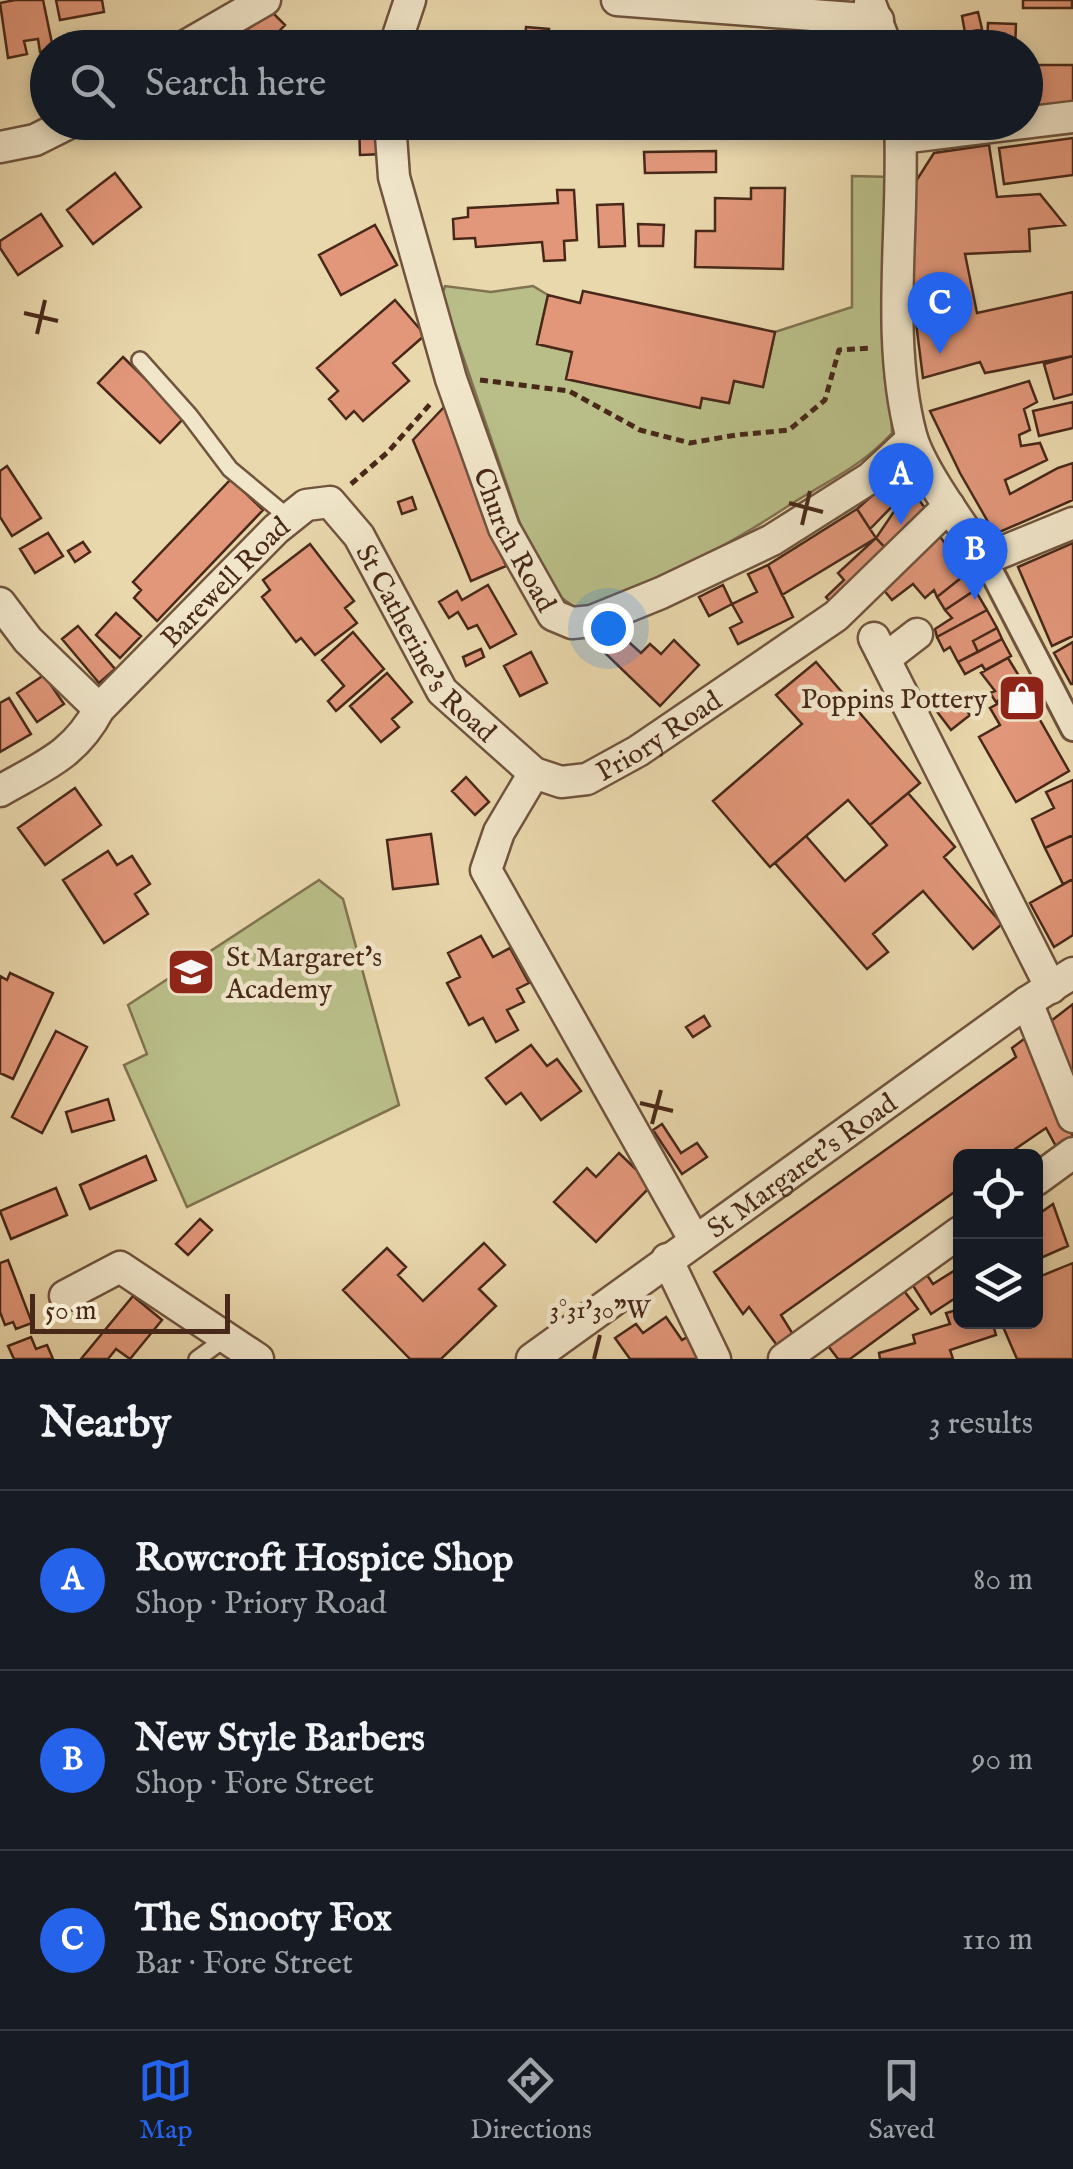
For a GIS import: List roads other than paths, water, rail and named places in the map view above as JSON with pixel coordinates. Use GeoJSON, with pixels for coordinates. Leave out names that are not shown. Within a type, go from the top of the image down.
{"type":"FeatureCollection","features":[{"type":"Feature","properties":{"kind":"street"},"geometry":{"type":"LineString","coordinates":[[213,30],[265,0]]}},
{"type":"Feature","properties":{"kind":"street"},"geometry":{"type":"LineString","coordinates":[[400,30],[410,0]]}},
{"type":"Feature","properties":{"kind":"street"},"geometry":{"type":"LineString","coordinates":[[617,0],[878,22]]}},
{"type":"Feature","properties":{"kind":"street"},"geometry":{"type":"LineString","coordinates":[[1043,118],[1073,116]]}},
{"type":"Feature","properties":{"kind":"street"},"geometry":{"type":"LineString","coordinates":[[0,147],[35,140]]}},
{"type":"Feature","properties":{"kind":"street","name":"Church Road"},"geometry":{"type":"LineString","coordinates":[[391,140],[394,177],[452,378],[504,528],[554,615],[572,623],[592,622],[772,540],[870,478],[912,439]]}},
{"type":"Feature","properties":{"kind":"street"},"geometry":{"type":"LineString","coordinates":[[900,140],[900,346],[912,439],[949,506],[985,559],[1073,728]]}},
{"type":"Feature","properties":{"kind":"street","name":"Barewell Road"},"geometry":{"type":"LineString","coordinates":[[0,790],[71,750],[90,728],[99,709],[290,518],[306,505],[330,502]]}},
{"type":"Feature","properties":{"kind":"street","name":"St Catherine's Road"},"geometry":{"type":"LineString","coordinates":[[330,502],[360,536],[442,690],[534,773]]}},
{"type":"Feature","properties":{"kind":"street","name":"Priory Road"},"geometry":{"type":"LineString","coordinates":[[534,773],[561,782],[587,778],[638,751],[836,616],[949,506]]}},
{"type":"Feature","properties":{"kind":"street"},"geometry":{"type":"LineString","coordinates":[[985,559],[1073,523]]}},
{"type":"Feature","properties":{"kind":"street"},"geometry":{"type":"LineString","coordinates":[[0,603],[28,640],[99,709]]}},
{"type":"Feature","properties":{"kind":"street"},"geometry":{"type":"LineString","coordinates":[[918,634],[880,648],[1050,988],[1073,1116]]}},
{"type":"Feature","properties":{"kind":"street"},"geometry":{"type":"LineString","coordinates":[[534,773],[499,832],[486,870],[695,1240]]}},
{"type":"Feature","properties":{"kind":"street","name":"St Margaret's Road"},"geometry":{"type":"LineString","coordinates":[[532,1359],[1050,988]]}},
{"type":"Feature","properties":{"kind":"street"},"geometry":{"type":"LineString","coordinates":[[1043,1175],[1073,1153]]}},
{"type":"Feature","properties":{"kind":"street"},"geometry":{"type":"LineString","coordinates":[[784,1359],[953,1237]]}},
{"type":"Feature","properties":{"kind":"street"},"geometry":{"type":"LineString","coordinates":[[668,1259],[716,1359]]}},
{"type":"Feature","properties":{"kind":"street"},"geometry":{"type":"LineString","coordinates":[[65,1296],[120,1267],[258,1359]]}},
{"type":"Feature","properties":{"kind":"lane"},"geometry":{"type":"LineString","coordinates":[[140,360],[230,468],[290,518]]}},
{"type":"Feature","properties":{"kind":"lane"},"geometry":{"type":"LineString","coordinates":[[197,1359],[226,1338]]}},
{"type":"Feature","properties":{"kind":"place","name":"The Snooty Fox"},"geometry":{"type":"Point","coordinates":[940,354]}},
{"type":"Feature","properties":{"kind":"place","name":"Rowcroft Hospice Shop"},"geometry":{"type":"Point","coordinates":[901,525]}},
{"type":"Feature","properties":{"kind":"place","name":"New Style Barbers"},"geometry":{"type":"Point","coordinates":[975,600]}},
{"type":"Feature","properties":{"kind":"place","name":"Poppins Pottery"},"geometry":{"type":"Point","coordinates":[1022,698]}},
{"type":"Feature","properties":{"kind":"place","name":"St Margaret's Academy"},"geometry":{"type":"Point","coordinates":[191,972]}}]}
